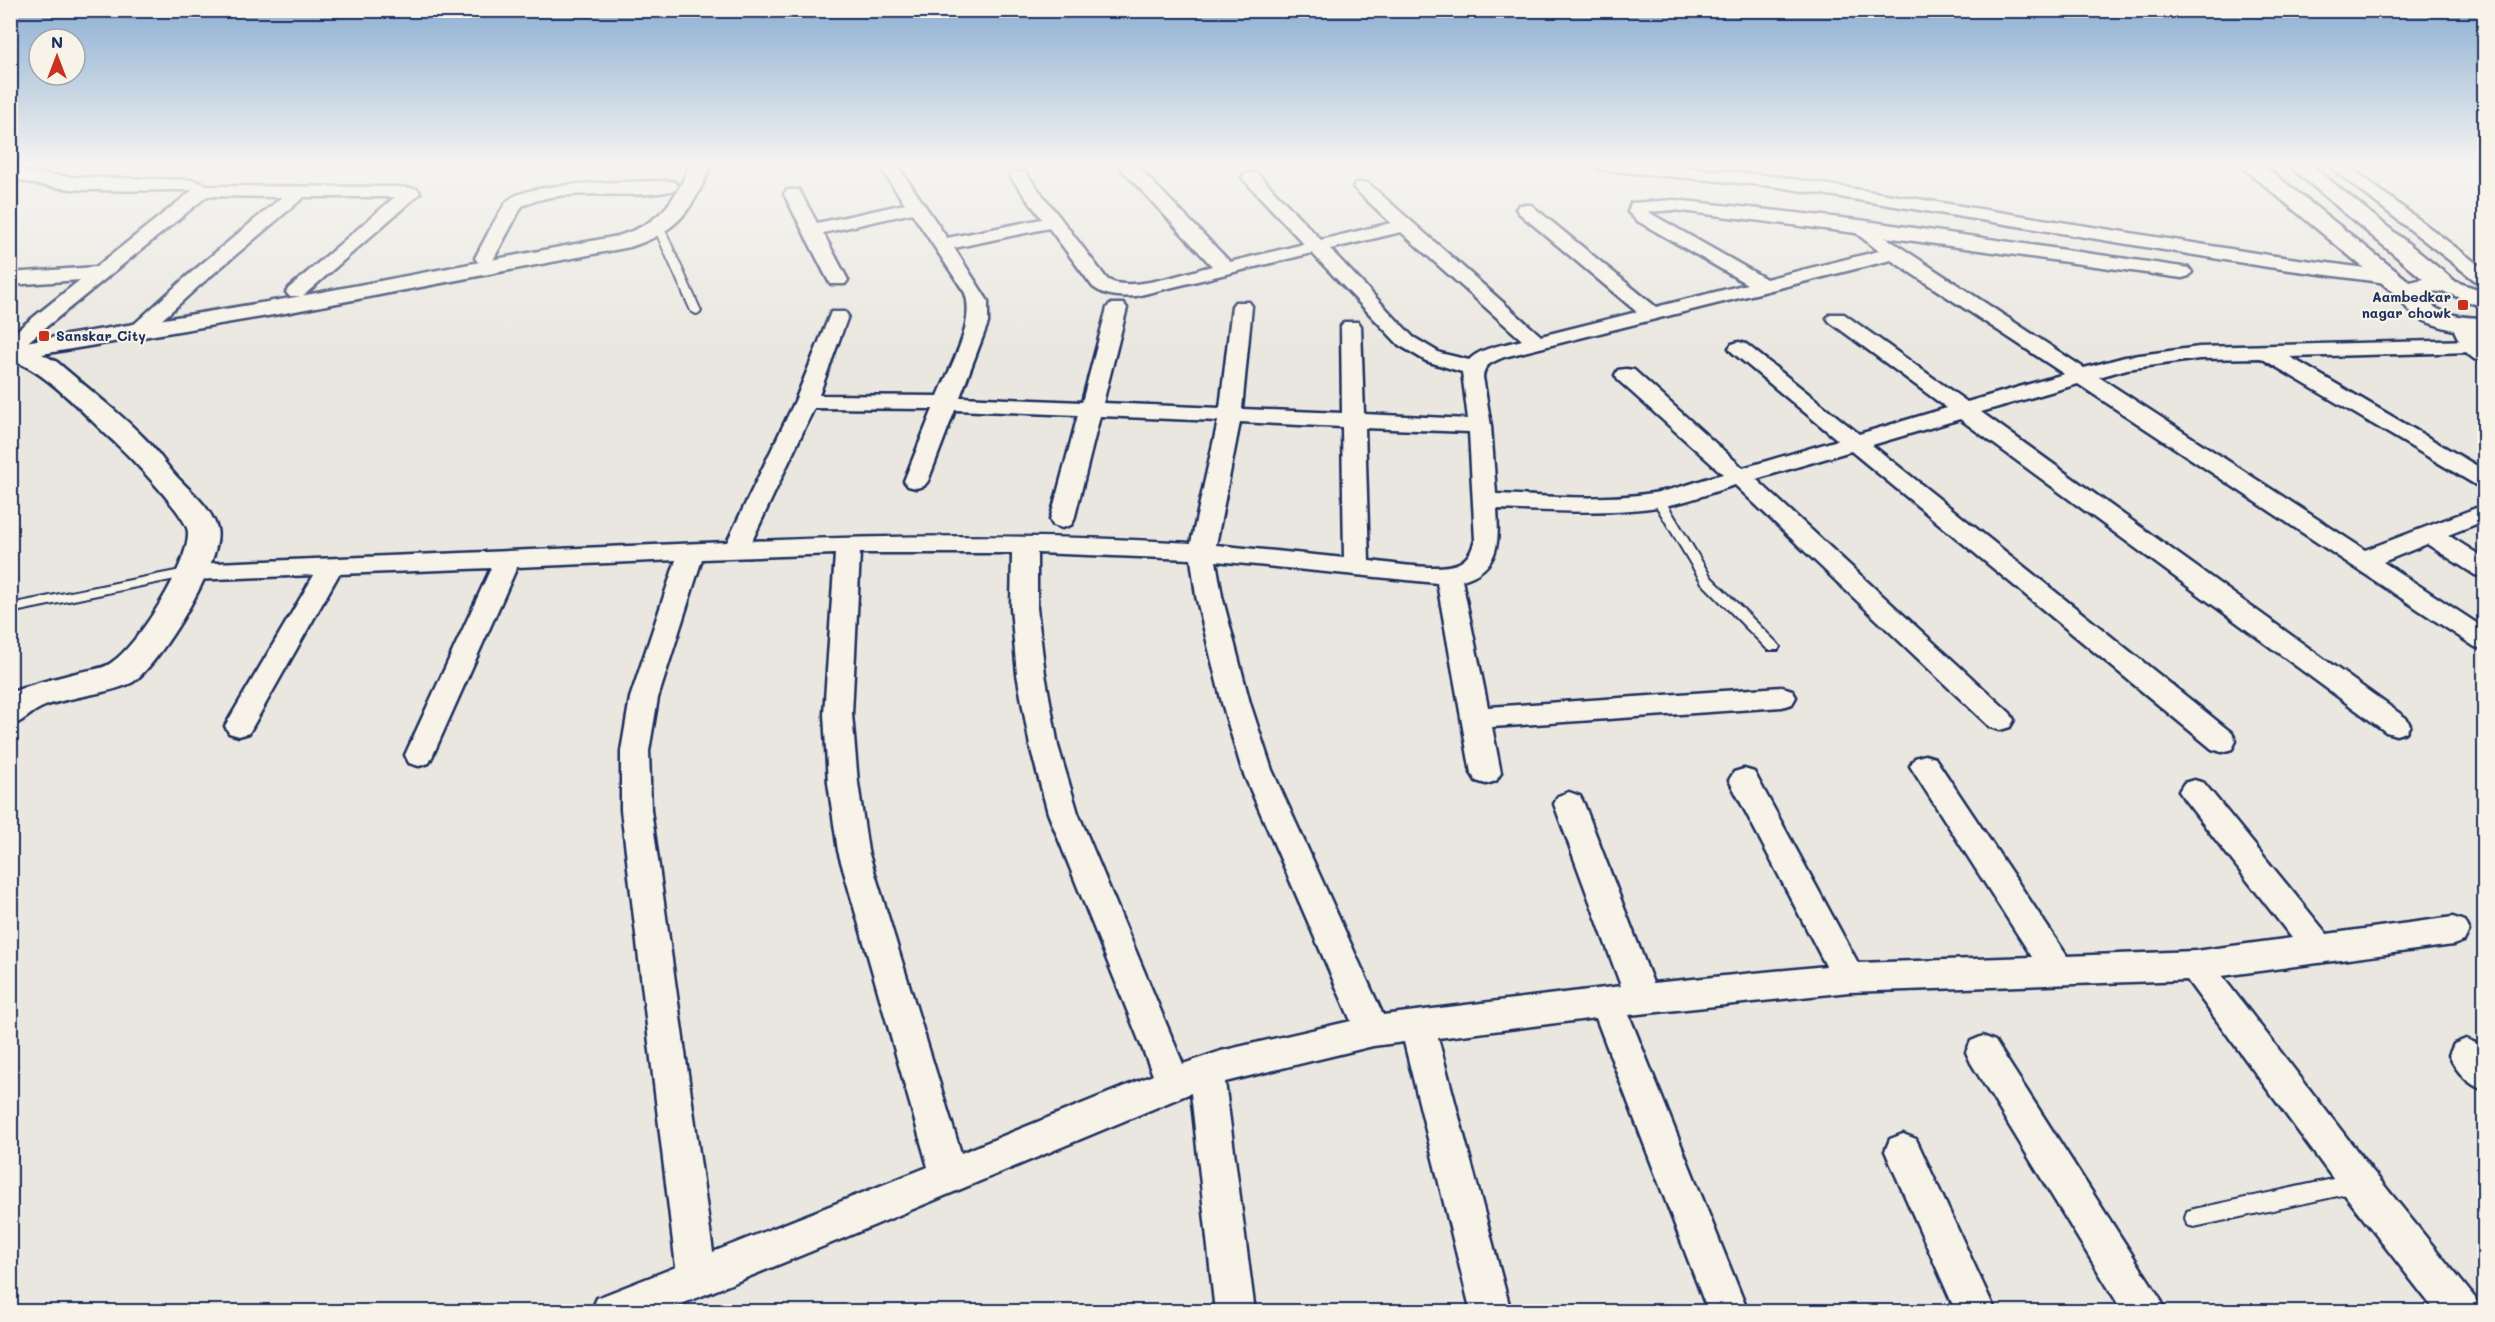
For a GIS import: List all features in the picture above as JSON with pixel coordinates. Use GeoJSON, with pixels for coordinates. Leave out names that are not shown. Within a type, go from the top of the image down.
{"type":"FeatureCollection","features":[{"type":"Feature","properties":{"kind":"main road"},"geometry":{"type":"LineString","coordinates":[[145,325],[296,292],[613,234],[635,227]]}},
{"type":"Feature","properties":{"kind":"main road"},"geometry":{"type":"LineString","coordinates":[[2325,227],[2410,294],[2411,300],[2426,312],[2477,338]]}},
{"type":"Feature","properties":{"kind":"main road"},"geometry":{"type":"LineString","coordinates":[[2374,227],[2448,287],[2484,300]]}},
{"type":"Feature","properties":{"kind":"main road"},"geometry":{"type":"LineString","coordinates":[[13,347],[549,256],[622,242],[644,236],[659,228]]}},
{"type":"Feature","properties":{"kind":"main road"},"geometry":{"type":"LineString","coordinates":[[2410,294],[2417,287],[2448,287]]}},
{"type":"Feature","properties":{"kind":"main road"},"geometry":{"type":"LineString","coordinates":[[13,347],[48,368],[139,449],[195,513],[203,531],[201,548],[192,572],[172,611],[135,662],[120,674],[36,696],[14,707]]}},
{"type":"Feature","properties":{"kind":"street"},"geometry":{"type":"LineString","coordinates":[[13,347],[158,227]]}},
{"type":"Feature","properties":{"kind":"street"},"geometry":{"type":"LineString","coordinates":[[145,325],[259,227]]}},
{"type":"Feature","properties":{"kind":"street"},"geometry":{"type":"LineString","coordinates":[[296,292],[367,227]]}},
{"type":"Feature","properties":{"kind":"street"},"geometry":{"type":"LineString","coordinates":[[485,258],[502,227]]}},
{"type":"Feature","properties":{"kind":"street"},"geometry":{"type":"LineString","coordinates":[[809,227],[838,280]]}},
{"type":"Feature","properties":{"kind":"street"},"geometry":{"type":"LineString","coordinates":[[811,230],[826,227]]}},
{"type":"Feature","properties":{"kind":"street"},"geometry":{"type":"LineString","coordinates":[[916,481],[978,323],[979,310],[975,293],[929,227]]}},
{"type":"Feature","properties":{"kind":"street"},"geometry":{"type":"LineString","coordinates":[[942,245],[1030,227]]}},
{"type":"Feature","properties":{"kind":"street"},"geometry":{"type":"LineString","coordinates":[[1057,227],[1100,284],[1107,289],[1136,290],[1398,227]]}},
{"type":"Feature","properties":{"kind":"street"},"geometry":{"type":"LineString","coordinates":[[1185,227],[1225,268]]}},
{"type":"Feature","properties":{"kind":"street"},"geometry":{"type":"LineString","coordinates":[[1299,227],[1406,341],[1433,357],[1473,368]]}},
{"type":"Feature","properties":{"kind":"street"},"geometry":{"type":"LineString","coordinates":[[1407,227],[1537,342]]}},
{"type":"Feature","properties":{"kind":"street"},"geometry":{"type":"LineString","coordinates":[[1546,227],[1652,314]]}},
{"type":"Feature","properties":{"kind":"street"},"geometry":{"type":"LineString","coordinates":[[1662,227],[1764,286]]}},
{"type":"Feature","properties":{"kind":"street"},"geometry":{"type":"LineString","coordinates":[[1859,227],[1894,253],[2484,640]]}},
{"type":"Feature","properties":{"kind":"street"},"geometry":{"type":"LineString","coordinates":[[1863,227],[2182,272]]}},
{"type":"Feature","properties":{"kind":"street"},"geometry":{"type":"LineString","coordinates":[[2075,227],[2280,263],[2387,277]]}},
{"type":"Feature","properties":{"kind":"street"},"geometry":{"type":"LineString","coordinates":[[2417,227],[2484,278]]}},
{"type":"Feature","properties":{"kind":"street"},"geometry":{"type":"LineString","coordinates":[[192,572],[848,545],[1025,545],[1202,552],[1357,568],[1448,574],[1471,568],[1483,556],[1488,540],[1480,426],[1472,377],[1473,368],[1482,359],[1537,342],[1894,253]]}},
{"type":"Feature","properties":{"kind":"street"},"geometry":{"type":"LineString","coordinates":[[10,279],[100,273]]}},
{"type":"Feature","properties":{"kind":"street"},"geometry":{"type":"LineString","coordinates":[[1242,306],[1230,415],[1202,552],[1209,596],[1236,703],[1257,770],[1373,1031]]}},
{"type":"Feature","properties":{"kind":"street"},"geometry":{"type":"LineString","coordinates":[[1062,520],[1117,308]]}},
{"type":"Feature","properties":{"kind":"street"},"geometry":{"type":"LineString","coordinates":[[735,550],[806,401],[838,316]]}},
{"type":"Feature","properties":{"kind":"street"},"geometry":{"type":"LineString","coordinates":[[1837,318],[2396,725]]}},
{"type":"Feature","properties":{"kind":"street"},"geometry":{"type":"LineString","coordinates":[[1352,326],[1357,568]]}},
{"type":"Feature","properties":{"kind":"street"},"geometry":{"type":"LineString","coordinates":[[1485,501],[1605,504],[1658,499],[1855,444],[2081,375],[2154,358],[2199,353],[2477,338]]}},
{"type":"Feature","properties":{"kind":"street"},"geometry":{"type":"LineString","coordinates":[[1739,348],[2222,741]]}},
{"type":"Feature","properties":{"kind":"street"},"geometry":{"type":"LineString","coordinates":[[2265,351],[2484,480]]}},
{"type":"Feature","properties":{"kind":"street"},"geometry":{"type":"LineString","coordinates":[[1626,375],[1740,477],[2000,720]]}},
{"type":"Feature","properties":{"kind":"street"},"geometry":{"type":"LineString","coordinates":[[806,401],[948,403],[1480,426]]}},
{"type":"Feature","properties":{"kind":"street"},"geometry":{"type":"LineString","coordinates":[[2364,560],[2484,512]]}},
{"type":"Feature","properties":{"kind":"street"},"geometry":{"type":"LineString","coordinates":[[2430,535],[2484,569]]}},
{"type":"Feature","properties":{"kind":"street"},"geometry":{"type":"LineString","coordinates":[[848,545],[837,714],[843,783],[852,840],[949,1176]]}},
{"type":"Feature","properties":{"kind":"street"},"geometry":{"type":"LineString","coordinates":[[1025,545],[1024,608],[1031,674],[1044,746],[1063,813],[1190,1078],[1235,1311]]}},
{"type":"Feature","properties":{"kind":"street"},"geometry":{"type":"LineString","coordinates":[[692,551],[644,698],[634,751],[636,810],[697,1278]]}},
{"type":"Feature","properties":{"kind":"street"},"geometry":{"type":"LineString","coordinates":[[419,755],[508,558]]}},
{"type":"Feature","properties":{"kind":"street"},"geometry":{"type":"LineString","coordinates":[[239,726],[330,567]]}},
{"type":"Feature","properties":{"kind":"street"},"geometry":{"type":"LineString","coordinates":[[1448,574],[1486,773]]}},
{"type":"Feature","properties":{"kind":"street"},"geometry":{"type":"LineString","coordinates":[[1476,718],[1782,697]]}},
{"type":"Feature","properties":{"kind":"street"},"geometry":{"type":"LineString","coordinates":[[1925,765],[2059,971]]}},
{"type":"Feature","properties":{"kind":"street"},"geometry":{"type":"LineString","coordinates":[[1744,780],[1849,978]]}},
{"type":"Feature","properties":{"kind":"street"},"geometry":{"type":"LineString","coordinates":[[2194,791],[2318,947]]}},
{"type":"Feature","properties":{"kind":"street"},"geometry":{"type":"LineString","coordinates":[[1569,804],[1643,999]]}},
{"type":"Feature","properties":{"kind":"street"},"geometry":{"type":"LineString","coordinates":[[611,1311],[1190,1078],[1221,1067],[1373,1031],[1607,1002],[1849,978],[2194,965],[2453,931]]}},
{"type":"Feature","properties":{"kind":"street"},"geometry":{"type":"LineString","coordinates":[[2194,965],[2358,1182],[2462,1311]]}},
{"type":"Feature","properties":{"kind":"street"},"geometry":{"type":"LineString","coordinates":[[1607,1002],[1728,1311]]}},
{"type":"Feature","properties":{"kind":"street"},"geometry":{"type":"LineString","coordinates":[[1417,1025],[1491,1311]]}},
{"type":"Feature","properties":{"kind":"street"},"geometry":{"type":"LineString","coordinates":[[1983,1052],[2146,1311]]}},
{"type":"Feature","properties":{"kind":"street"},"geometry":{"type":"LineString","coordinates":[[1903,1151],[1976,1311]]}},
{"type":"Feature","properties":{"kind":"lane"},"geometry":{"type":"LineString","coordinates":[[659,228],[696,311]]}},
{"type":"Feature","properties":{"kind":"lane"},"geometry":{"type":"LineString","coordinates":[[1658,499],[1706,580],[1743,620],[1773,647]]}},
{"type":"Feature","properties":{"kind":"lane"},"geometry":{"type":"LineString","coordinates":[[10,609],[192,572]]}},
{"type":"Feature","properties":{"kind":"lane"},"geometry":{"type":"LineString","coordinates":[[2194,1218],[2358,1182]]}},
{"type":"Feature","properties":{"kind":"place","name":"Aambedkar nagar chowk"},"geometry":{"type":"Point","coordinates":[2463,305]}},
{"type":"Feature","properties":{"kind":"place","name":"Sanskar City"},"geometry":{"type":"Point","coordinates":[44,336]}}]}
